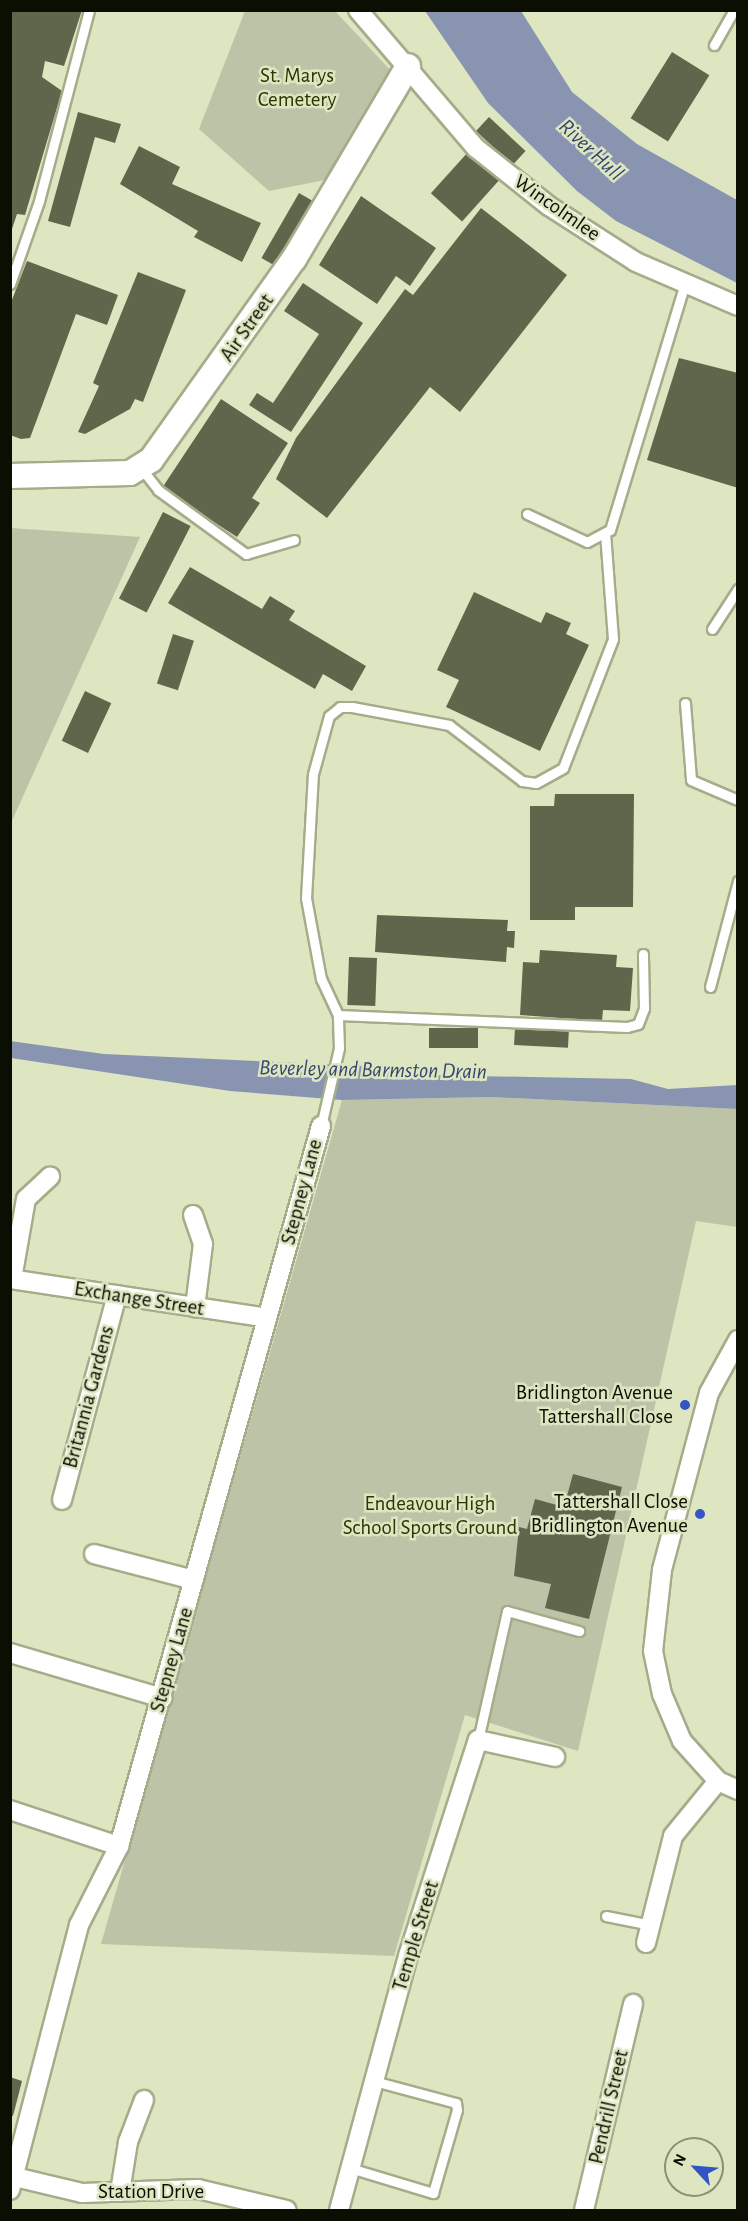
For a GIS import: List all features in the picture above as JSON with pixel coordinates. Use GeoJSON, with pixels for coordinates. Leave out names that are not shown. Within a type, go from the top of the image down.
{"type":"FeatureCollection","features":[{"type":"Feature","properties":{"kind":"street","name":"Wincolmlee"},"geometry":{"type":"LineString","coordinates":[[358,10],[476,148],[549,206],[636,262],[738,306]]}},
{"type":"Feature","properties":{"kind":"street","name":"Air Street"},"geometry":{"type":"LineString","coordinates":[[10,476],[130,473],[151,460],[294,259],[408,66]]}},
{"type":"Feature","properties":{"kind":"street","name":"Stepney Lane"},"geometry":{"type":"LineString","coordinates":[[13,2184],[79,1925],[119,1846],[321,1125]]}},
{"type":"Feature","properties":{"kind":"street"},"geometry":{"type":"LineString","coordinates":[[11,1279],[26,1199],[50,1177]]}},
{"type":"Feature","properties":{"kind":"street"},"geometry":{"type":"LineString","coordinates":[[193,1215],[202,1244],[195,1307]]}},
{"type":"Feature","properties":{"kind":"street","name":"Exchange Street"},"geometry":{"type":"LineString","coordinates":[[11,1279],[267,1318]]}},
{"type":"Feature","properties":{"kind":"street","name":"Britannia Gardens"},"geometry":{"type":"LineString","coordinates":[[62,1500],[117,1295]]}},
{"type":"Feature","properties":{"kind":"street"},"geometry":{"type":"LineString","coordinates":[[738,1340],[709,1393],[663,1570],[653,1651],[662,1694],[682,1741],[718,1781],[738,1790]]}},
{"type":"Feature","properties":{"kind":"street"},"geometry":{"type":"LineString","coordinates":[[94,1554],[194,1580]]}},
{"type":"Feature","properties":{"kind":"street"},"geometry":{"type":"LineString","coordinates":[[10,1653],[162,1698]]}},
{"type":"Feature","properties":{"kind":"street"},"geometry":{"type":"LineString","coordinates":[[478,1740],[555,1757]]}},
{"type":"Feature","properties":{"kind":"street","name":"Temple Street"},"geometry":{"type":"LineString","coordinates":[[339,2211],[375,2081],[478,1740]]}},
{"type":"Feature","properties":{"kind":"street"},"geometry":{"type":"LineString","coordinates":[[649,1934],[673,1836],[718,1781]]}},
{"type":"Feature","properties":{"kind":"street"},"geometry":{"type":"LineString","coordinates":[[10,1810],[119,1846]]}},
{"type":"Feature","properties":{"kind":"street","name":"Pendrill Street"},"geometry":{"type":"LineString","coordinates":[[584,2211],[633,2004]]}},
{"type":"Feature","properties":{"kind":"street"},"geometry":{"type":"LineString","coordinates":[[120,2192],[128,2142],[144,2100]]}},
{"type":"Feature","properties":{"kind":"street","name":"Station Drive"},"geometry":{"type":"LineString","coordinates":[[13,2184],[82,2193],[198,2189],[287,2211]]}},
{"type":"Feature","properties":{"kind":"lane"},"geometry":{"type":"LineString","coordinates":[[10,284],[39,201],[90,10]]}},
{"type":"Feature","properties":{"kind":"lane"},"geometry":{"type":"LineString","coordinates":[[714,45],[734,10]]}},
{"type":"Feature","properties":{"kind":"lane"},"geometry":{"type":"LineString","coordinates":[[321,1125],[339,1048],[338,1015],[321,979],[306,898],[313,774],[328,716],[340,707],[352,707],[449,725],[522,781],[536,783],[563,768],[614,639],[605,533],[649,415],[685,283]]}},
{"type":"Feature","properties":{"kind":"lane"},"geometry":{"type":"LineString","coordinates":[[140,466],[158,490],[246,554],[294,540]]}},
{"type":"Feature","properties":{"kind":"lane"},"geometry":{"type":"LineString","coordinates":[[527,514],[587,542],[605,533]]}},
{"type":"Feature","properties":{"kind":"lane"},"geometry":{"type":"LineString","coordinates":[[712,629],[738,589]]}},
{"type":"Feature","properties":{"kind":"lane"},"geometry":{"type":"LineString","coordinates":[[685,703],[691,780],[738,800]]}},
{"type":"Feature","properties":{"kind":"lane"},"geometry":{"type":"LineString","coordinates":[[710,987],[738,882]]}},
{"type":"Feature","properties":{"kind":"lane"},"geometry":{"type":"LineString","coordinates":[[338,1015],[627,1028],[638,1024],[644,1008],[644,954]]}},
{"type":"Feature","properties":{"kind":"lane"},"geometry":{"type":"LineString","coordinates":[[478,1740],[507,1611],[579,1630]]}},
{"type":"Feature","properties":{"kind":"lane"},"geometry":{"type":"LineString","coordinates":[[606,1916],[649,1934]]}},
{"type":"Feature","properties":{"kind":"lane"},"geometry":{"type":"LineString","coordinates":[[350,2168],[434,2193],[457,2110],[456,2103],[375,2081]]}},
{"type":"Feature","properties":{"kind":"green space","name":"St. Marys Cemetery"},"geometry":{"type":"Polygon","coordinates":[[[245,11],[335,11],[394,74],[335,178],[269,191],[199,129],[245,11]]]}},
{"type":"Feature","properties":{"kind":"green space"},"geometry":{"type":"Polygon","coordinates":[[[10,528],[140,537],[11,823],[10,528]]]}},
{"type":"Feature","properties":{"kind":"green space","name":"Endeavour High School Sports Ground"},"geometry":{"type":"Polygon","coordinates":[[[491,1097],[737,1109],[737,1227],[696,1221],[578,1751],[465,1715],[394,1956],[101,1944],[342,1100],[491,1097]]]}},
{"type":"Feature","properties":{"kind":"water","name":"River Hull"},"geometry":{"type":"Polygon","coordinates":[[[425,11],[521,11],[572,92],[637,144],[737,200],[737,283],[616,221],[577,191],[488,103],[425,11]]]}},
{"type":"Feature","properties":{"kind":"water","name":"Beverley and Barmston Drain"},"geometry":{"type":"Polygon","coordinates":[[[10,1041],[104,1054],[364,1066],[425,1075],[631,1079],[668,1089],[737,1085],[737,1109],[491,1097],[342,1100],[230,1091],[11,1058],[10,1041]]]}},
{"type":"Feature","properties":{"kind":"building"},"geometry":{"type":"Polygon","coordinates":[[[10,10],[82,10],[64,66],[45,61],[42,77],[62,91],[25,215],[17,214],[11,232],[10,10]]]}},
{"type":"Feature","properties":{"kind":"building"},"geometry":{"type":"Polygon","coordinates":[[[672,52],[709,75],[668,141],[631,118],[672,52]]]}},
{"type":"Feature","properties":{"kind":"building"},"geometry":{"type":"Polygon","coordinates":[[[78,112],[121,124],[115,143],[95,137],[70,227],[48,221],[78,112]]]}},
{"type":"Feature","properties":{"kind":"building"},"geometry":{"type":"Polygon","coordinates":[[[489,117],[526,151],[513,165],[476,131],[489,117]]]}},
{"type":"Feature","properties":{"kind":"building"},"geometry":{"type":"Polygon","coordinates":[[[139,146],[180,167],[172,184],[261,223],[242,262],[194,237],[198,231],[120,184],[139,146]]]}},
{"type":"Feature","properties":{"kind":"building"},"geometry":{"type":"Polygon","coordinates":[[[469,151],[500,179],[462,221],[431,193],[469,151]]]}},
{"type":"Feature","properties":{"kind":"building"},"geometry":{"type":"Polygon","coordinates":[[[299,193],[320,205],[282,270],[262,258],[299,193]]]}},
{"type":"Feature","properties":{"kind":"building"},"geometry":{"type":"Polygon","coordinates":[[[361,196],[436,248],[410,286],[396,276],[377,304],[319,265],[361,196]]]}},
{"type":"Feature","properties":{"kind":"building"},"geometry":{"type":"Polygon","coordinates":[[[481,208],[567,275],[460,412],[430,387],[327,518],[276,479],[296,438],[405,289],[413,295],[481,208]]]}},
{"type":"Feature","properties":{"kind":"building"},"geometry":{"type":"Polygon","coordinates":[[[27,261],[118,295],[107,325],[76,314],[30,438],[21,439],[10,435],[10,305],[27,261]]]}},
{"type":"Feature","properties":{"kind":"building"},"geometry":{"type":"Polygon","coordinates":[[[138,272],[186,290],[143,402],[135,399],[130,409],[85,434],[78,432],[99,386],[93,383],[138,272]]]}},
{"type":"Feature","properties":{"kind":"building"},"geometry":{"type":"Polygon","coordinates":[[[303,283],[363,323],[291,432],[249,405],[257,393],[273,403],[319,334],[284,311],[303,283]]]}},
{"type":"Feature","properties":{"kind":"building"},"geometry":{"type":"Polygon","coordinates":[[[679,358],[738,373],[738,488],[647,460],[679,358]]]}},
{"type":"Feature","properties":{"kind":"building"},"geometry":{"type":"Polygon","coordinates":[[[221,399],[288,443],[252,498],[260,503],[237,537],[162,488],[221,399]]]}},
{"type":"Feature","properties":{"kind":"building"},"geometry":{"type":"Polygon","coordinates":[[[163,512],[191,526],[147,613],[119,598],[163,512]]]}},
{"type":"Feature","properties":{"kind":"building"},"geometry":{"type":"Polygon","coordinates":[[[190,567],[262,609],[270,596],[295,611],[289,620],[366,666],[352,691],[323,674],[315,689],[168,603],[190,567]]]}},
{"type":"Feature","properties":{"kind":"building"},"geometry":{"type":"Polygon","coordinates":[[[474,592],[541,623],[546,612],[571,623],[566,634],[589,645],[540,751],[446,707],[459,680],[437,670],[474,592]]]}},
{"type":"Feature","properties":{"kind":"building"},"geometry":{"type":"Polygon","coordinates":[[[173,634],[194,641],[178,690],[157,683],[173,634]]]}},
{"type":"Feature","properties":{"kind":"building"},"geometry":{"type":"Polygon","coordinates":[[[85,691],[111,703],[88,753],[62,741],[85,691]]]}},
{"type":"Feature","properties":{"kind":"building"},"geometry":{"type":"Polygon","coordinates":[[[555,794],[634,794],[633,907],[575,907],[575,920],[530,920],[530,806],[554,806],[555,794]]]}},
{"type":"Feature","properties":{"kind":"building"},"geometry":{"type":"Polygon","coordinates":[[[377,915],[508,920],[507,931],[515,931],[514,948],[507,947],[506,962],[375,952],[377,915]]]}},
{"type":"Feature","properties":{"kind":"building"},"geometry":{"type":"Polygon","coordinates":[[[540,950],[617,955],[616,967],[633,968],[630,1011],[603,1010],[602,1021],[520,1015],[523,962],[539,963],[540,950]]]}},
{"type":"Feature","properties":{"kind":"building"},"geometry":{"type":"Polygon","coordinates":[[[349,957],[377,958],[375,1006],[347,1005],[349,957]]]}},
{"type":"Feature","properties":{"kind":"building"},"geometry":{"type":"Polygon","coordinates":[[[515,1027],[569,1030],[568,1048],[514,1045],[515,1027]]]}},
{"type":"Feature","properties":{"kind":"building"},"geometry":{"type":"Polygon","coordinates":[[[429,1028],[478,1028],[478,1048],[429,1048],[429,1028]]]}},
{"type":"Feature","properties":{"kind":"building"},"geometry":{"type":"Polygon","coordinates":[[[573,1474],[622,1487],[589,1619],[545,1608],[551,1584],[514,1576],[519,1527],[527,1529],[535,1499],[564,1507],[573,1474]]]}},
{"type":"Feature","properties":{"kind":"building"},"geometry":{"type":"Polygon","coordinates":[[[10,2077],[22,2081],[13,2116],[10,2115],[10,2077]]]}},
{"type":"Feature","properties":{"kind":"place","name":"Bridlington Avenue Tattershall Close"},"geometry":{"type":"Point","coordinates":[685,1405]}},
{"type":"Feature","properties":{"kind":"place","name":"Tattershall Close Bridlington Avenue"},"geometry":{"type":"Point","coordinates":[700,1514]}}]}
